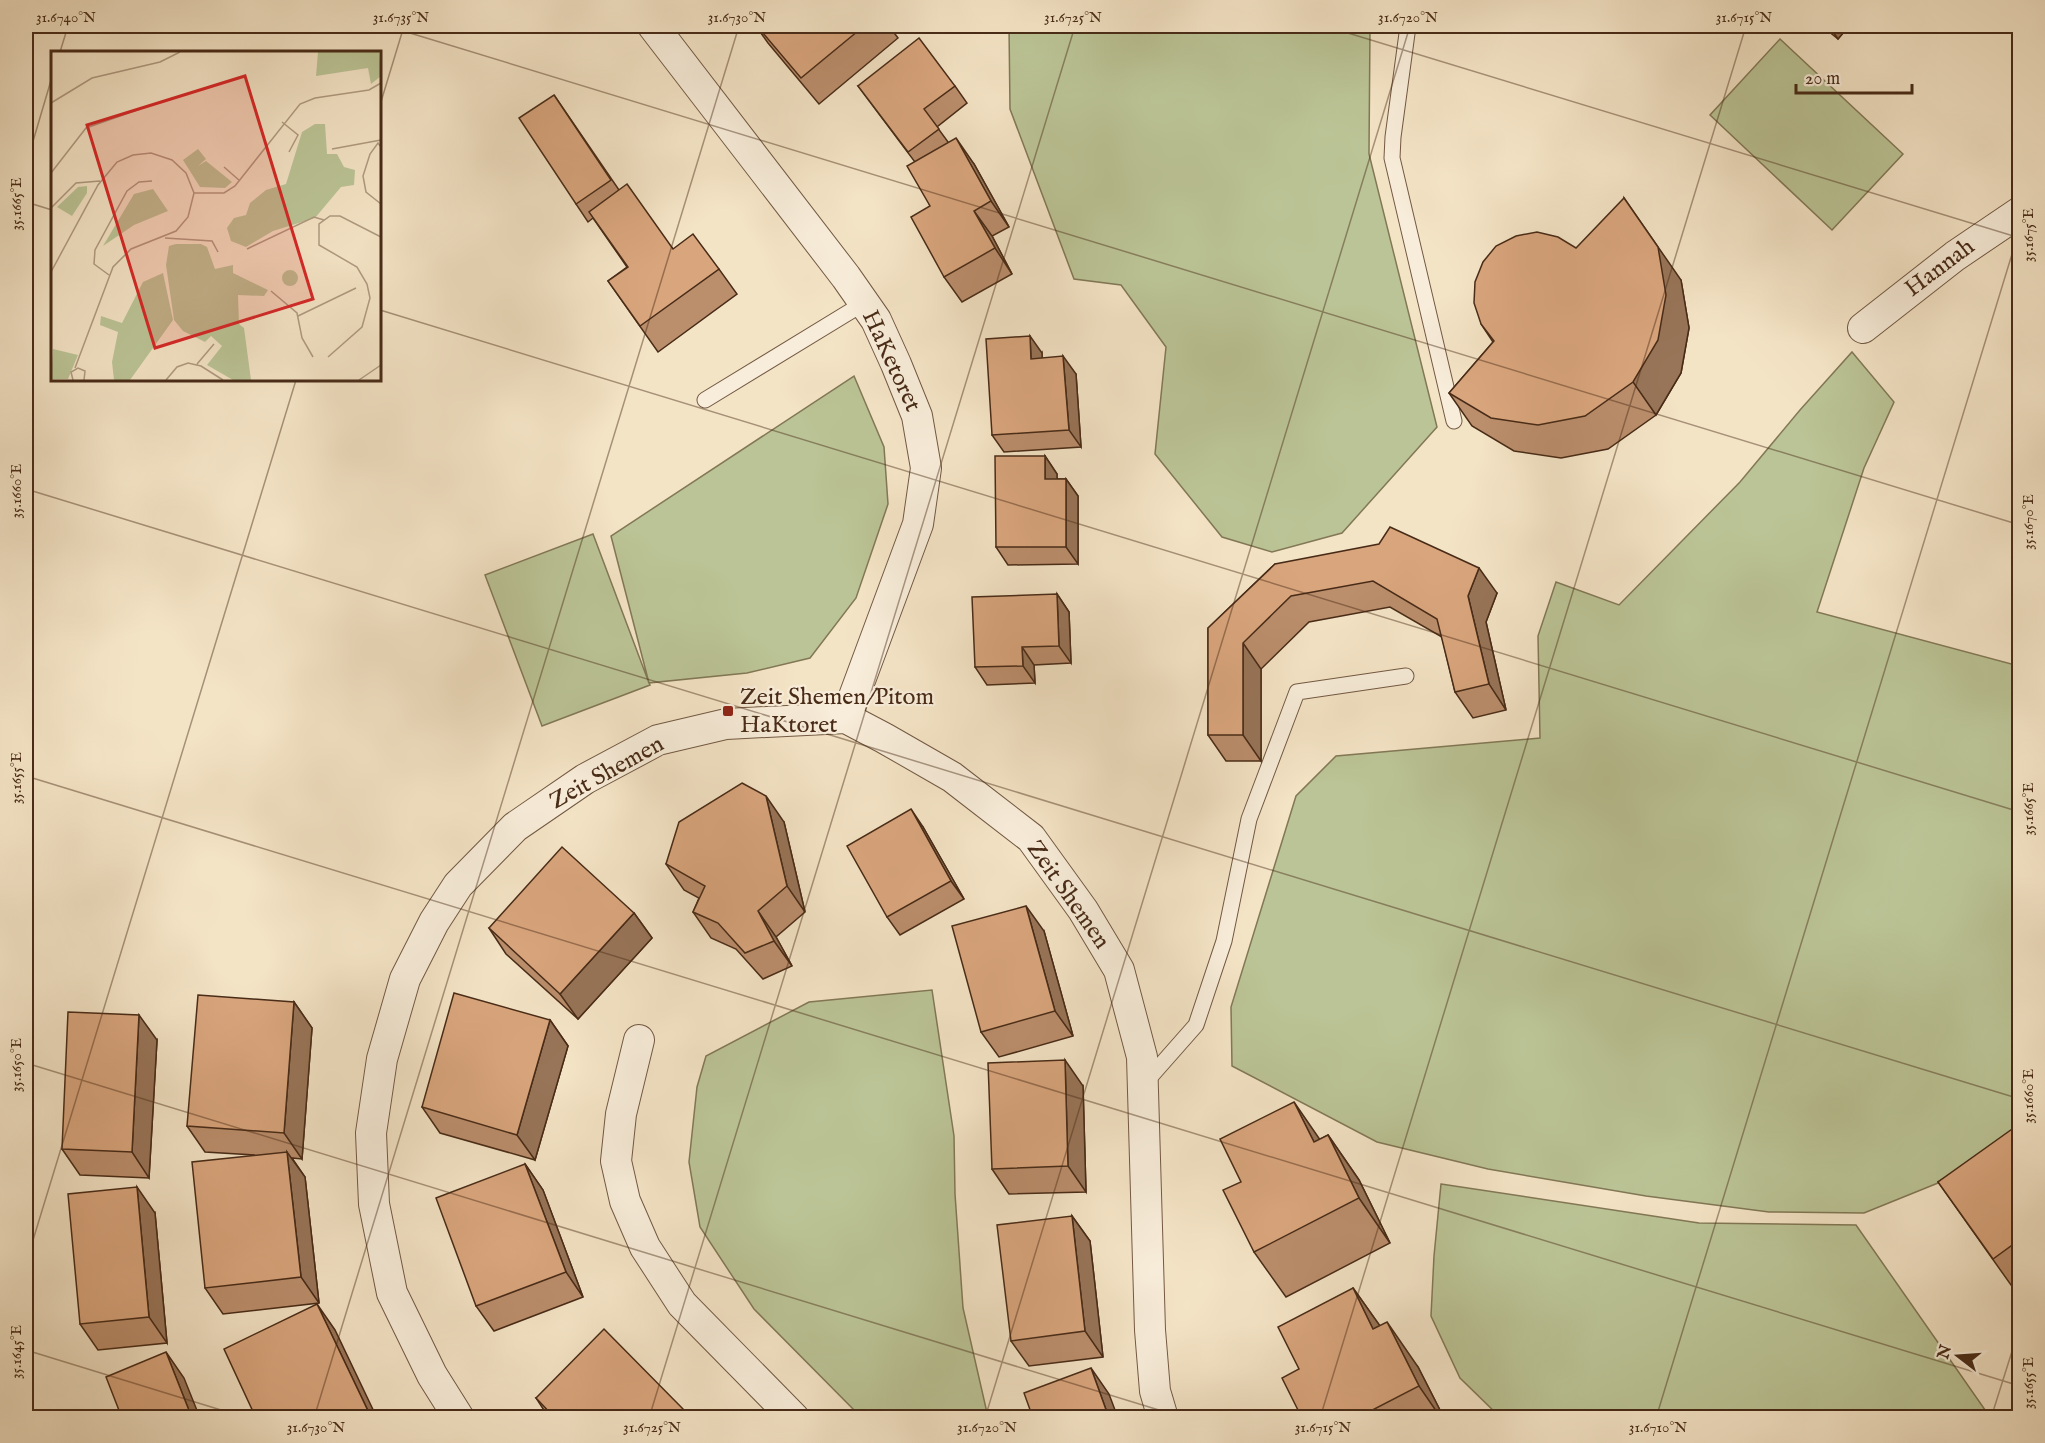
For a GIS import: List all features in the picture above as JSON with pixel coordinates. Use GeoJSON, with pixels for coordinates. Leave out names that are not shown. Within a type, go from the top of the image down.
{"type":"FeatureCollection","features":[{"type":"Feature","properties":{"kind":"street","name":"HaKetoret"},"geometry":{"type":"LineString","coordinates":[[653,26],[839,268],[876,320],[917,416],[926,468],[918,524],[846,718]]}},
{"type":"Feature","properties":{"kind":"street","name":"Hannah"},"geometry":{"type":"LineString","coordinates":[[1863,328],[1954,256],[2019,212]]}},
{"type":"Feature","properties":{"kind":"street","name":"Zeit Shemen"},"geometry":{"type":"LineString","coordinates":[[459,1418],[432,1375],[392,1293],[374,1204],[371,1133],[382,1059],[405,979],[434,922],[458,885],[515,827],[585,779],[658,740],[726,724],[846,718],[952,777],[1031,838],[1083,910],[1119,970],[1142,1057],[1150,1330],[1155,1390],[1163,1418]]}},
{"type":"Feature","properties":{"kind":"street"},"geometry":{"type":"LineString","coordinates":[[639,1040],[621,1114],[616,1161],[625,1201],[645,1247],[682,1305],[794,1418]]}},
{"type":"Feature","properties":{"kind":"lane"},"geometry":{"type":"LineString","coordinates":[[1408,26],[1392,158],[1454,421]]}},
{"type":"Feature","properties":{"kind":"lane"},"geometry":{"type":"LineString","coordinates":[[705,400],[864,303]]}},
{"type":"Feature","properties":{"kind":"lane"},"geometry":{"type":"LineString","coordinates":[[1143,1085],[1196,1025],[1224,941],[1249,819],[1297,692],[1406,676]]}},
{"type":"Feature","properties":{"kind":"green space"},"geometry":{"type":"Polygon","coordinates":[[[1009,26],[1370,26],[1369,154],[1437,427],[1342,533],[1272,552],[1222,537],[1155,454],[1166,347],[1121,285],[1074,279],[1010,109],[1009,26]]]}},
{"type":"Feature","properties":{"kind":"green space"},"geometry":{"type":"Polygon","coordinates":[[[1780,39],[1903,154],[1832,230],[1710,115],[1780,39]]]}},
{"type":"Feature","properties":{"kind":"green space"},"geometry":{"type":"Polygon","coordinates":[[[1852,352],[1894,402],[1864,468],[1817,612],[2019,666],[2019,1124],[1980,1166],[1864,1213],[1769,1212],[1646,1196],[1488,1169],[1377,1142],[1232,1066],[1231,1007],[1296,796],[1336,756],[1540,738],[1538,636],[1556,582],[1619,605],[1740,482],[1852,352]]]}},
{"type":"Feature","properties":{"kind":"green space"},"geometry":{"type":"Polygon","coordinates":[[[854,376],[884,447],[888,504],[856,598],[810,658],[747,673],[649,683],[611,536],[854,376]]]}},
{"type":"Feature","properties":{"kind":"green space"},"geometry":{"type":"Polygon","coordinates":[[[593,534],[650,685],[542,726],[485,575],[593,534]]]}},
{"type":"Feature","properties":{"kind":"green space"},"geometry":{"type":"Polygon","coordinates":[[[932,990],[954,1136],[955,1194],[963,1308],[988,1417],[861,1417],[754,1309],[700,1227],[689,1162],[697,1087],[706,1056],[809,1002],[932,990]]]}},
{"type":"Feature","properties":{"kind":"green space"},"geometry":{"type":"Polygon","coordinates":[[[1441,1184],[1699,1223],[1856,1225],[1990,1417],[1500,1417],[1460,1378],[1431,1316],[1441,1184]]]}},
{"type":"Feature","properties":{"kind":"building"},"geometry":{"type":"Polygon","coordinates":[[[757,26],[864,26],[801,78],[757,26]]]}},
{"type":"Feature","properties":{"kind":"building"},"geometry":{"type":"Polygon","coordinates":[[[919,38],[955,86],[924,109],[939,129],[908,152],[858,86],[919,38]]]}},
{"type":"Feature","properties":{"kind":"building"},"geometry":{"type":"Polygon","coordinates":[[[554,95],[611,180],[576,204],[519,118],[554,95]]]}},
{"type":"Feature","properties":{"kind":"building"},"geometry":{"type":"Polygon","coordinates":[[[956,138],[991,201],[974,211],[995,248],[944,277],[911,217],[930,206],[907,166],[956,138]]]}},
{"type":"Feature","properties":{"kind":"building"},"geometry":{"type":"Polygon","coordinates":[[[627,184],[673,249],[693,234],[719,269],[640,326],[608,281],[628,267],[589,212],[627,184]]]}},
{"type":"Feature","properties":{"kind":"building"},"geometry":{"type":"Polygon","coordinates":[[[1624,198],[1658,247],[1666,295],[1658,340],[1633,382],[1585,416],[1538,425],[1491,418],[1449,393],[1494,341],[1481,324],[1474,303],[1475,282],[1483,262],[1496,246],[1516,236],[1537,232],[1558,237],[1576,248],[1624,198]]]}},
{"type":"Feature","properties":{"kind":"building"},"geometry":{"type":"Polygon","coordinates":[[[1030,336],[1031,359],[1063,356],[1069,430],[992,435],[986,339],[1030,336]]]}},
{"type":"Feature","properties":{"kind":"building"},"geometry":{"type":"Polygon","coordinates":[[[995,456],[1045,456],[1045,479],[1066,479],[1066,547],[996,547],[995,456]]]}},
{"type":"Feature","properties":{"kind":"building"},"geometry":{"type":"Polygon","coordinates":[[[1390,527],[1479,568],[1468,596],[1489,684],[1455,692],[1437,619],[1373,581],[1291,596],[1243,643],[1243,735],[1208,735],[1208,628],[1275,564],[1379,544],[1390,527]]]}},
{"type":"Feature","properties":{"kind":"building"},"geometry":{"type":"Polygon","coordinates":[[[1057,594],[1059,646],[1022,647],[1023,666],[975,667],[972,597],[1057,594]]]}},
{"type":"Feature","properties":{"kind":"building"},"geometry":{"type":"Polygon","coordinates":[[[742,783],[766,796],[787,886],[758,911],[774,941],[745,953],[718,923],[693,912],[705,886],[666,864],[679,822],[742,783]]]}},
{"type":"Feature","properties":{"kind":"building"},"geometry":{"type":"Polygon","coordinates":[[[911,809],[951,881],[887,917],[847,846],[911,809]]]}},
{"type":"Feature","properties":{"kind":"building"},"geometry":{"type":"Polygon","coordinates":[[[562,847],[634,913],[560,994],[489,928],[562,847]]]}},
{"type":"Feature","properties":{"kind":"building"},"geometry":{"type":"Polygon","coordinates":[[[1026,906],[1055,1011],[981,1032],[952,926],[1026,906]]]}},
{"type":"Feature","properties":{"kind":"building"},"geometry":{"type":"Polygon","coordinates":[[[454,993],[550,1020],[517,1135],[422,1107],[454,993]]]}},
{"type":"Feature","properties":{"kind":"building"},"geometry":{"type":"Polygon","coordinates":[[[198,995],[294,1002],[284,1133],[187,1126],[198,995]]]}},
{"type":"Feature","properties":{"kind":"building"},"geometry":{"type":"Polygon","coordinates":[[[68,1012],[139,1015],[132,1152],[62,1149],[68,1012]]]}},
{"type":"Feature","properties":{"kind":"building"},"geometry":{"type":"Polygon","coordinates":[[[1065,1060],[1068,1166],[992,1169],[988,1063],[1065,1060]]]}},
{"type":"Feature","properties":{"kind":"building"},"geometry":{"type":"Polygon","coordinates":[[[1294,1102],[1314,1142],[1328,1135],[1359,1198],[1254,1252],[1223,1190],[1241,1182],[1220,1139],[1294,1102]]]}},
{"type":"Feature","properties":{"kind":"building"},"geometry":{"type":"Polygon","coordinates":[[[2015,1127],[2019,1133],[2019,1240],[1993,1259],[1938,1182],[2015,1127]]]}},
{"type":"Feature","properties":{"kind":"building"},"geometry":{"type":"Polygon","coordinates":[[[287,1152],[301,1277],[205,1288],[192,1162],[287,1152]]]}},
{"type":"Feature","properties":{"kind":"building"},"geometry":{"type":"Polygon","coordinates":[[[525,1164],[566,1272],[476,1306],[436,1198],[525,1164]]]}},
{"type":"Feature","properties":{"kind":"building"},"geometry":{"type":"Polygon","coordinates":[[[137,1187],[149,1317],[80,1324],[68,1194],[137,1187]]]}},
{"type":"Feature","properties":{"kind":"building"},"geometry":{"type":"Polygon","coordinates":[[[1072,1216],[1085,1331],[1011,1341],[997,1225],[1072,1216]]]}},
{"type":"Feature","properties":{"kind":"building"},"geometry":{"type":"Polygon","coordinates":[[[1353,1288],[1373,1329],[1387,1322],[1419,1386],[1357,1418],[1302,1418],[1282,1378],[1299,1369],[1278,1327],[1353,1288]]]}},
{"type":"Feature","properties":{"kind":"building"},"geometry":{"type":"Polygon","coordinates":[[[317,1304],[370,1415],[365,1418],[256,1418],[224,1349],[317,1304]]]}},
{"type":"Feature","properties":{"kind":"building"},"geometry":{"type":"Polygon","coordinates":[[[604,1329],[688,1414],[685,1418],[555,1418],[536,1398],[604,1329]]]}},
{"type":"Feature","properties":{"kind":"building"},"geometry":{"type":"Polygon","coordinates":[[[166,1352],[192,1418],[122,1418],[106,1377],[166,1352]]]}},
{"type":"Feature","properties":{"kind":"building"},"geometry":{"type":"Polygon","coordinates":[[[1091,1368],[1109,1418],[1033,1418],[1024,1393],[1091,1368]]]}},
{"type":"Feature","properties":{"kind":"place","name":"Zeit Shemen/Pitom HaKtoret"},"geometry":{"type":"Point","coordinates":[728,711]}}]}
